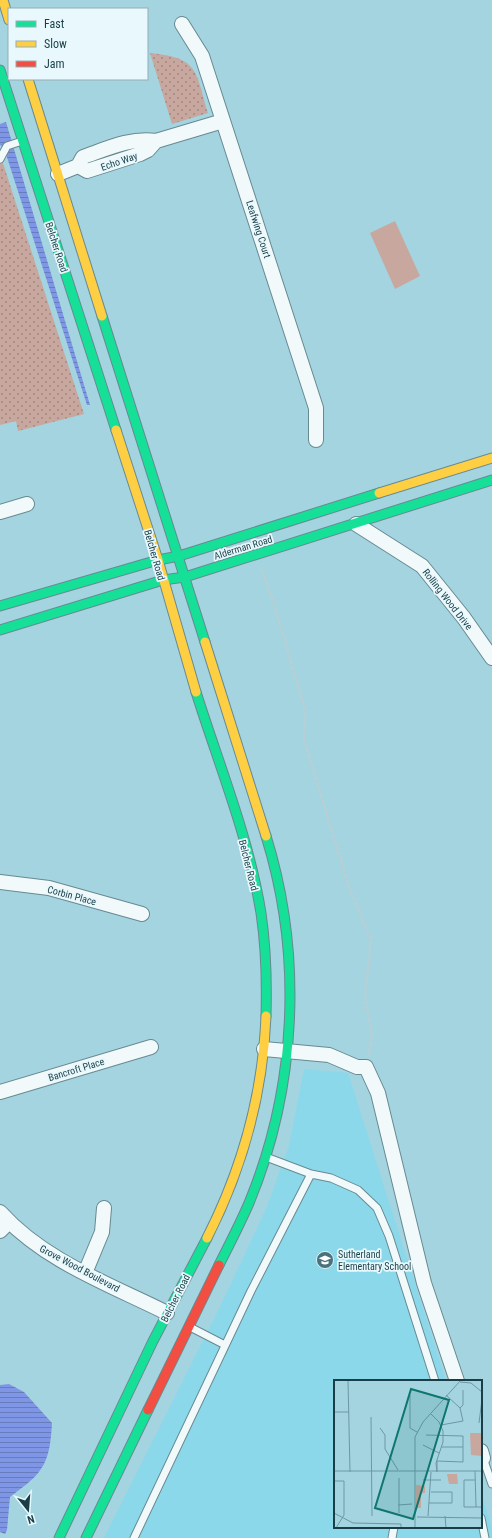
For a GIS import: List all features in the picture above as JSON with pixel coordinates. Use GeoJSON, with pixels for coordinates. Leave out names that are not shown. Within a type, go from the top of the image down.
{"type":"FeatureCollection","features":[{"type":"Feature","properties":{"kind":"main road"},"geometry":{"type":"LineString","coordinates":[[3,0],[8,17]]}},
{"type":"Feature","properties":{"kind":"main road","name":"Belcher Road"},"geometry":{"type":"LineString","coordinates":[[0,70],[23,141],[47,177],[179,556],[184,577],[259,809],[282,899],[288,943],[291,991],[288,1052],[276,1117],[255,1153],[230,1189],[167,1313],[59,1538]]}},
{"type":"Feature","properties":{"kind":"main road","name":"Belcher Road"},"geometry":{"type":"LineString","coordinates":[[28,80],[47,177],[158,560],[173,619],[254,875],[262,924],[267,983],[264,1049],[259,1085],[255,1153],[249,1203],[86,1538]]}},
{"type":"Feature","properties":{"kind":"main road","name":"Alderman Road"},"geometry":{"type":"LineString","coordinates":[[0,606],[158,560],[179,556],[492,458]]}},
{"type":"Feature","properties":{"kind":"main road","name":"Alderman Road"},"geometry":{"type":"LineString","coordinates":[[0,630],[163,580],[184,577],[492,480]]}},
{"type":"Feature","properties":{"kind":"main road"},"geometry":{"type":"LineString","coordinates":[[167,1313],[174,1326]]}},
{"type":"Feature","properties":{"kind":"main road"},"geometry":{"type":"LineString","coordinates":[[139,1430],[141,1408],[146,1393]]}},
{"type":"Feature","properties":{"kind":"street","name":"Leafwing Court"},"geometry":{"type":"LineString","coordinates":[[182,24],[202,56],[316,408],[316,440]]}},
{"type":"Feature","properties":{"kind":"street","name":"Echo Way"},"geometry":{"type":"LineString","coordinates":[[47,177],[78,166],[83,157],[124,143],[146,139],[156,141],[223,121]]}},
{"type":"Feature","properties":{"kind":"street","name":"Echo Way"},"geometry":{"type":"LineString","coordinates":[[78,166],[88,171],[148,150],[156,141]]}},
{"type":"Feature","properties":{"kind":"street"},"geometry":{"type":"LineString","coordinates":[[124,143],[128,157]]}},
{"type":"Feature","properties":{"kind":"street"},"geometry":{"type":"LineString","coordinates":[[0,512],[28,504]]}},
{"type":"Feature","properties":{"kind":"street","name":"Rolling Wood Drive"},"geometry":{"type":"LineString","coordinates":[[356,524],[422,566],[464,618],[492,658]]}},
{"type":"Feature","properties":{"kind":"street","name":"Corbin Place"},"geometry":{"type":"LineString","coordinates":[[0,882],[50,888],[142,914]]}},
{"type":"Feature","properties":{"kind":"street","name":"Bancroft Place"},"geometry":{"type":"LineString","coordinates":[[0,1092],[151,1047]]}},
{"type":"Feature","properties":{"kind":"street"},"geometry":{"type":"LineString","coordinates":[[264,1049],[329,1055],[357,1068],[366,1068],[378,1093],[424,1283],[457,1380]]}},
{"type":"Feature","properties":{"kind":"street"},"geometry":{"type":"LineString","coordinates":[[85,1273],[102,1232],[104,1208]]}},
{"type":"Feature","properties":{"kind":"street","name":"Grove Wood Boulevard"},"geometry":{"type":"LineString","coordinates":[[3,1222],[43,1250],[85,1273],[167,1313]]}},
{"type":"Feature","properties":{"kind":"lane"},"geometry":{"type":"LineString","coordinates":[[0,159],[7,146],[23,141]]}},
{"type":"Feature","properties":{"kind":"lane"},"geometry":{"type":"LineString","coordinates":[[255,1153],[312,1174],[331,1178],[358,1190],[378,1208],[389,1236],[435,1380]]}},
{"type":"Feature","properties":{"kind":"lane"},"geometry":{"type":"LineString","coordinates":[[134,1538],[225,1345],[312,1174]]}},
{"type":"Feature","properties":{"kind":"lane"},"geometry":{"type":"LineString","coordinates":[[188,1327],[225,1345]]}},
{"type":"Feature","properties":{"kind":"lane"},"geometry":{"type":"LineString","coordinates":[[482,1455],[492,1484]]}},
{"type":"Feature","properties":{"kind":"lane"},"geometry":{"type":"LineString","coordinates":[[482,1523],[485,1538]]}},
{"type":"Feature","properties":{"kind":"lane"},"geometry":{"type":"LineString","coordinates":[[392,1538],[394,1528]]}},
{"type":"Feature","properties":{"kind":"path"},"geometry":{"type":"LineString","coordinates":[[256,555],[270,594],[305,710],[304,739],[308,754],[350,890],[371,940],[365,996],[372,1038],[366,1068]]}},
{"type":"Feature","properties":{"kind":"shaded area"},"geometry":{"type":"Polygon","coordinates":[[[150,53],[166,55],[178,59],[187,63],[193,69],[197,77],[208,113],[172,124],[150,53]]]}},
{"type":"Feature","properties":{"kind":"shaded area"},"geometry":{"type":"Polygon","coordinates":[[[0,154],[84,414],[18,431],[16,421],[0,425],[0,154]]]}},
{"type":"Feature","properties":{"kind":"shaded area"},"geometry":{"type":"Polygon","coordinates":[[[395,221],[420,276],[395,289],[370,233],[395,221]]]}},
{"type":"Feature","properties":{"kind":"shaded area","name":"Sutherland Elementary School"},"geometry":{"type":"Polygon","coordinates":[[[304,1069],[348,1073],[446,1380],[334,1380],[334,1528],[482,1528],[482,1496],[492,1528],[492,1538],[104,1538],[218,1311],[266,1209],[289,1146],[304,1069]]]}},
{"type":"Feature","properties":{"kind":"water"},"geometry":{"type":"Polygon","coordinates":[[[6,122],[90,405],[87,405],[4,148],[0,145],[0,124],[6,122]]]}},
{"type":"Feature","properties":{"kind":"water"},"geometry":{"type":"Polygon","coordinates":[[[9,1384],[24,1392],[52,1423],[50,1447],[44,1464],[35,1477],[10,1497],[7,1530],[5,1534],[0,1532],[0,1385],[9,1384]]]}},
{"type":"Feature","properties":{"kind":"traffic: fast"},"geometry":{"type":"LineString","coordinates":[[0,70],[116,430]]}},
{"type":"Feature","properties":{"kind":"traffic: fast"},"geometry":{"type":"LineString","coordinates":[[102,316],[205,642]]}},
{"type":"Feature","properties":{"kind":"traffic: fast"},"geometry":{"type":"LineString","coordinates":[[0,630],[163,580],[185,577],[492,480]]}},
{"type":"Feature","properties":{"kind":"traffic: fast"},"geometry":{"type":"LineString","coordinates":[[0,606],[158,560],[179,556],[379,493]]}},
{"type":"Feature","properties":{"kind":"traffic: fast"},"geometry":{"type":"LineString","coordinates":[[196,692],[233,802],[256,885],[263,926],[265,951],[266,1016]]}},
{"type":"Feature","properties":{"kind":"traffic: fast"},"geometry":{"type":"LineString","coordinates":[[219,1265],[249,1203],[265,1159],[277,1113],[285,1067],[289,1021],[290,974],[286,927],[278,881],[266,836]]}},
{"type":"Feature","properties":{"kind":"traffic: fast"},"geometry":{"type":"LineString","coordinates":[[59,1538],[153,1341],[207,1238]]}},
{"type":"Feature","properties":{"kind":"traffic: fast"},"geometry":{"type":"LineString","coordinates":[[86,1538],[148,1410]]}},
{"type":"Feature","properties":{"kind":"traffic: slow"},"geometry":{"type":"LineString","coordinates":[[3,0],[8,17]]}},
{"type":"Feature","properties":{"kind":"traffic: slow"},"geometry":{"type":"LineString","coordinates":[[28,80],[102,316]]}},
{"type":"Feature","properties":{"kind":"traffic: slow"},"geometry":{"type":"LineString","coordinates":[[116,430],[158,560],[196,692]]}},
{"type":"Feature","properties":{"kind":"traffic: slow"},"geometry":{"type":"LineString","coordinates":[[379,493],[492,458]]}},
{"type":"Feature","properties":{"kind":"traffic: slow"},"geometry":{"type":"LineString","coordinates":[[205,642],[266,836]]}},
{"type":"Feature","properties":{"kind":"traffic: slow"},"geometry":{"type":"LineString","coordinates":[[207,1238],[231,1185],[248,1130],[260,1073],[266,1016]]}},
{"type":"Feature","properties":{"kind":"traffic: jam"},"geometry":{"type":"LineString","coordinates":[[148,1410],[219,1265]]}},
{"type":"Feature","properties":{"kind":"place","name":"Sutherland Elementary School"},"geometry":{"type":"Point","coordinates":[325,1260]}}]}
